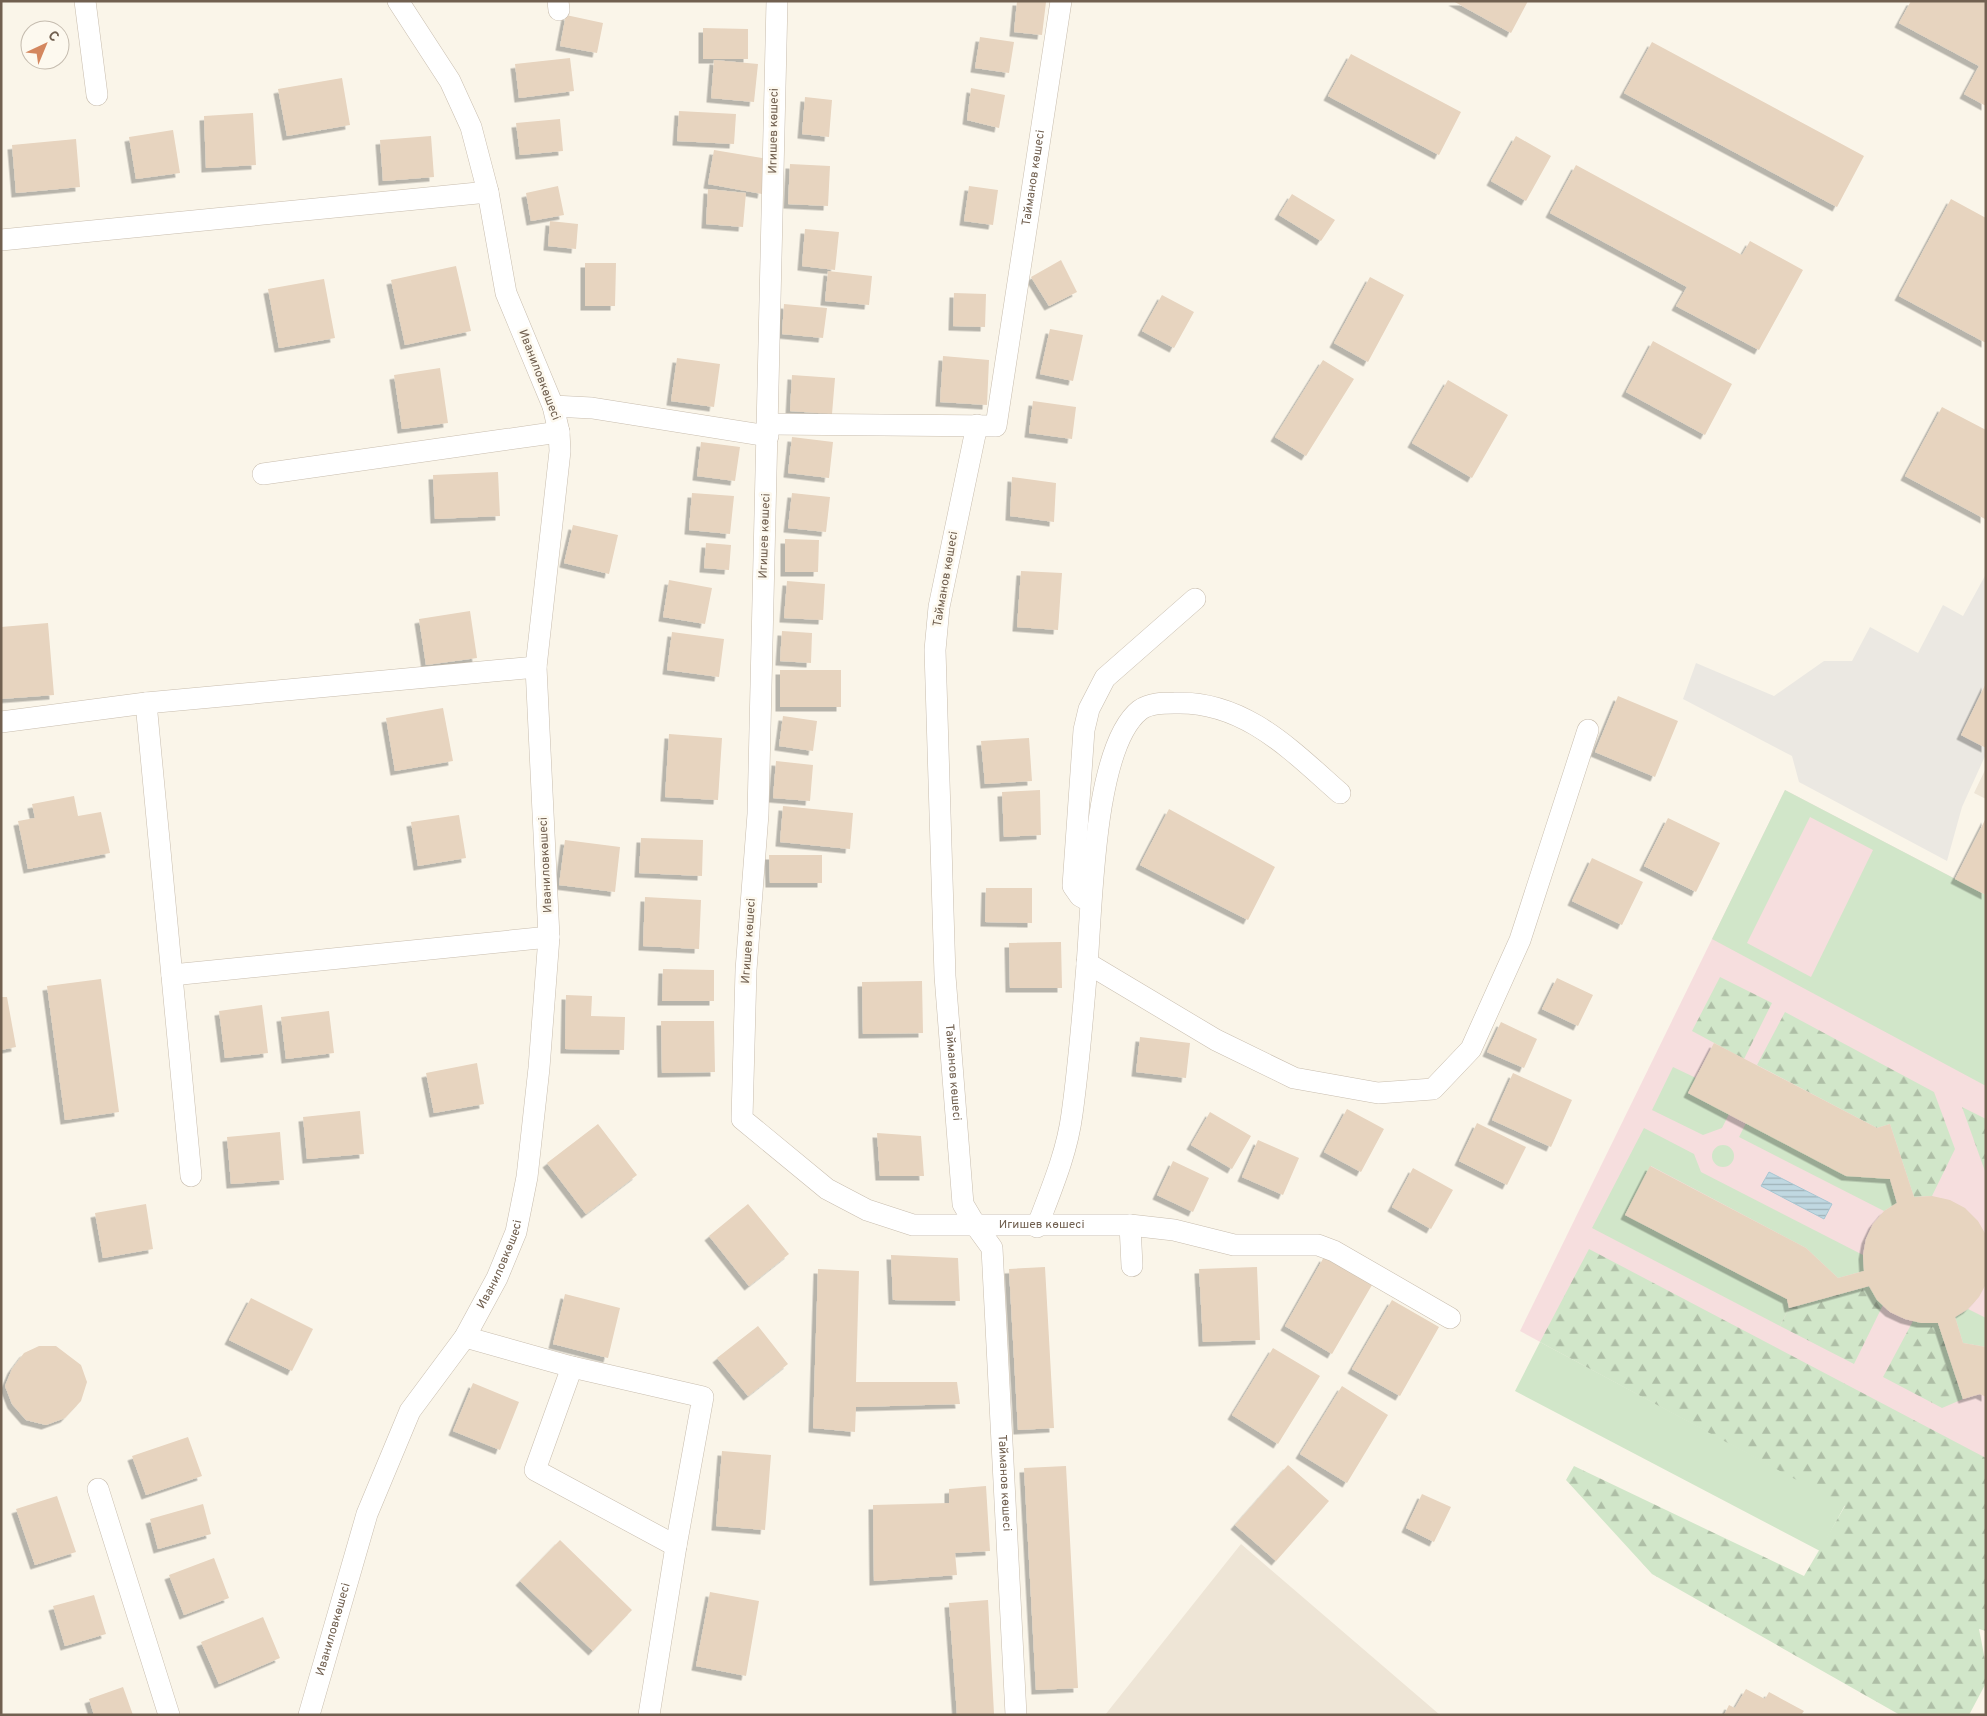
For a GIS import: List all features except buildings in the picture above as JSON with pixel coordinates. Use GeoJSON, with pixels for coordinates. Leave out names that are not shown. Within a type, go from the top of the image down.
{"type":"FeatureCollection","features":[{"type":"Feature","properties":{"kind":"street"},"geometry":{"type":"LineString","coordinates":[[85,1],[97,95]]}},
{"type":"Feature","properties":{"kind":"street","name":"Иваниловкөшесі"},"geometry":{"type":"LineString","coordinates":[[309,1715],[367,1514],[410,1411],[465,1337],[497,1278],[516,1232],[526,1177],[534,1108],[549,937],[536,667],[560,451],[559,432],[553,406],[506,293],[488,192],[470,127],[450,81],[398,1]]}},
{"type":"Feature","properties":{"kind":"street","name":"Игишев көшесі"},"geometry":{"type":"LineString","coordinates":[[777,1],[758,814],[746,970],[742,1119],[827,1189],[868,1210],[913,1225],[1037,1227],[1130,1225],[1174,1230],[1234,1245],[1318,1245],[1334,1251],[1450,1318]]}},
{"type":"Feature","properties":{"kind":"street","name":"Тайманов көшесі"},"geometry":{"type":"LineString","coordinates":[[553,406],[592,408],[768,430],[996,426],[1061,1]]}},
{"type":"Feature","properties":{"kind":"street"},"geometry":{"type":"LineString","coordinates":[[1,240],[488,192]]}},
{"type":"Feature","properties":{"kind":"street","name":"Тайманов көшесі"},"geometry":{"type":"LineString","coordinates":[[977,426],[939,607],[935,650],[945,976],[963,1204],[992,1248],[1016,1715]]}},
{"type":"Feature","properties":{"kind":"street"},"geometry":{"type":"LineString","coordinates":[[262,474],[559,432]]}},
{"type":"Feature","properties":{"kind":"street"},"geometry":{"type":"LineString","coordinates":[[1089,901],[1080,896],[1073,886],[1084,730],[1089,709],[1105,678],[1195,599]]}},
{"type":"Feature","properties":{"kind":"street"},"geometry":{"type":"LineString","coordinates":[[1,722],[146,703],[536,667]]}},
{"type":"Feature","properties":{"kind":"street"},"geometry":{"type":"LineString","coordinates":[[1037,1227],[1058,1172],[1072,1116],[1087,963],[1089,901],[1102,803],[1112,759],[1121,736],[1140,710],[1155,704],[1185,702],[1215,706],[1244,717],[1273,735],[1340,793]]}},
{"type":"Feature","properties":{"kind":"street"},"geometry":{"type":"LineString","coordinates":[[146,703],[191,1176]]}},
{"type":"Feature","properties":{"kind":"street"},"geometry":{"type":"LineString","coordinates":[[1087,963],[1216,1040],[1294,1078],[1378,1093],[1433,1089],[1471,1049],[1520,940],[1588,730]]}},
{"type":"Feature","properties":{"kind":"street"},"geometry":{"type":"LineString","coordinates":[[172,975],[549,937]]}},
{"type":"Feature","properties":{"kind":"street"},"geometry":{"type":"LineString","coordinates":[[1130,1225],[1132,1266]]}},
{"type":"Feature","properties":{"kind":"street"},"geometry":{"type":"LineString","coordinates":[[465,1337],[572,1367],[703,1398],[676,1546],[649,1715]]}},
{"type":"Feature","properties":{"kind":"street"},"geometry":{"type":"LineString","coordinates":[[572,1367],[535,1470],[676,1546]]}},
{"type":"Feature","properties":{"kind":"street"},"geometry":{"type":"LineString","coordinates":[[98,1489],[169,1715]]}},
{"type":"Feature","properties":{"kind":"shaded area"},"geometry":{"type":"Polygon","coordinates":[[[1986,574],[1986,683],[1961,735],[1986,748],[1986,754],[1962,807],[1947,861],[1799,782],[1792,756],[1683,699],[1696,663],[1774,696],[1824,661],[1852,661],[1870,627],[1918,653],[1943,605],[1963,616],[1986,574]]]}},
{"type":"Feature","properties":{"kind":"shaded area"},"geometry":{"type":"Polygon","coordinates":[[[1986,768],[1986,799],[1974,793],[1986,768]]]}},
{"type":"Feature","properties":{"kind":"shaded area"},"geometry":{"type":"Polygon","coordinates":[[[1785,790],[1986,895],[1986,1581],[1520,1331],[1785,790]]]}},
{"type":"Feature","properties":{"kind":"shaded area"},"geometry":{"type":"Polygon","coordinates":[[[1241,1544],[1440,1715],[1105,1715],[1241,1544]]]}},
{"type":"Feature","properties":{"kind":"green space"},"geometry":{"type":"Polygon","coordinates":[[[1785,790],[1986,895],[1986,1086],[1712,939],[1785,790]],[[1810,817],[1747,943],[1811,977],[1873,850],[1810,817]]]}},
{"type":"Feature","properties":{"kind":"green space"},"geometry":{"type":"Polygon","coordinates":[[[1720,977],[1772,1003],[1744,1059],[1692,1031],[1720,977]]]}},
{"type":"Feature","properties":{"kind":"green space"},"geometry":{"type":"Polygon","coordinates":[[[1785,1012],[1934,1092],[1955,1149],[1932,1196],[1914,1197],[1890,1124],[1877,1128],[1757,1065],[1785,1012]]]}},
{"type":"Feature","properties":{"kind":"green space"},"geometry":{"type":"Polygon","coordinates":[[[1673,1067],[1696,1078],[1688,1093],[1729,1114],[1722,1128],[1703,1135],[1652,1110],[1673,1067]]]}},
{"type":"Feature","properties":{"kind":"green space"},"geometry":{"type":"Polygon","coordinates":[[[1962,1107],[1986,1119],[1986,1174],[1962,1107]]]}},
{"type":"Feature","properties":{"kind":"green space"},"geometry":{"type":"Polygon","coordinates":[[[1746,1123],[1890,1179],[1897,1203],[1884,1211],[1739,1137],[1746,1123]]]}},
{"type":"Feature","properties":{"kind":"green space"},"geometry":{"type":"Polygon","coordinates":[[[1644,1128],[1694,1154],[1701,1172],[1863,1255],[1864,1271],[1838,1278],[1806,1248],[1651,1166],[1625,1215],[1787,1299],[1789,1308],[1780,1326],[1592,1228],[1644,1128]]]}},
{"type":"Feature","properties":{"kind":"green space"},"geometry":{"type":"Polygon","coordinates":[[[1723,1145],[1731,1148],[1734,1156],[1731,1164],[1723,1167],[1715,1164],[1712,1156],[1715,1148],[1723,1145]]]}},
{"type":"Feature","properties":{"kind":"green space"},"geometry":{"type":"Polygon","coordinates":[[[1589,1249],[1986,1458],[1986,1631],[1979,1629],[1986,1665],[1986,1683],[1969,1715],[1900,1715],[1652,1574],[1566,1480],[1574,1466],[1804,1576],[1845,1506],[1540,1342],[1589,1249]]]}},
{"type":"Feature","properties":{"kind":"green space"},"geometry":{"type":"Polygon","coordinates":[[[1869,1286],[1883,1305],[1854,1364],[1780,1326],[1789,1308],[1869,1286]]]}},
{"type":"Feature","properties":{"kind":"green space"},"geometry":{"type":"Polygon","coordinates":[[[1968,1309],[1986,1318],[1986,1347],[1963,1343],[1955,1317],[1968,1309]]]}},
{"type":"Feature","properties":{"kind":"green space"},"geometry":{"type":"Polygon","coordinates":[[[1913,1321],[1938,1323],[1963,1399],[1942,1408],[1883,1377],[1913,1321]]]}},
{"type":"Feature","properties":{"kind":"green space"},"geometry":{"type":"Polygon","coordinates":[[[1540,1342],[1845,1505],[1820,1551],[1515,1391],[1540,1342]]]}},
{"type":"Feature","properties":{"kind":"water"},"geometry":{"type":"Polygon","coordinates":[[[1769,1172],[1832,1204],[1824,1219],[1761,1186],[1769,1172]]]}}]}
